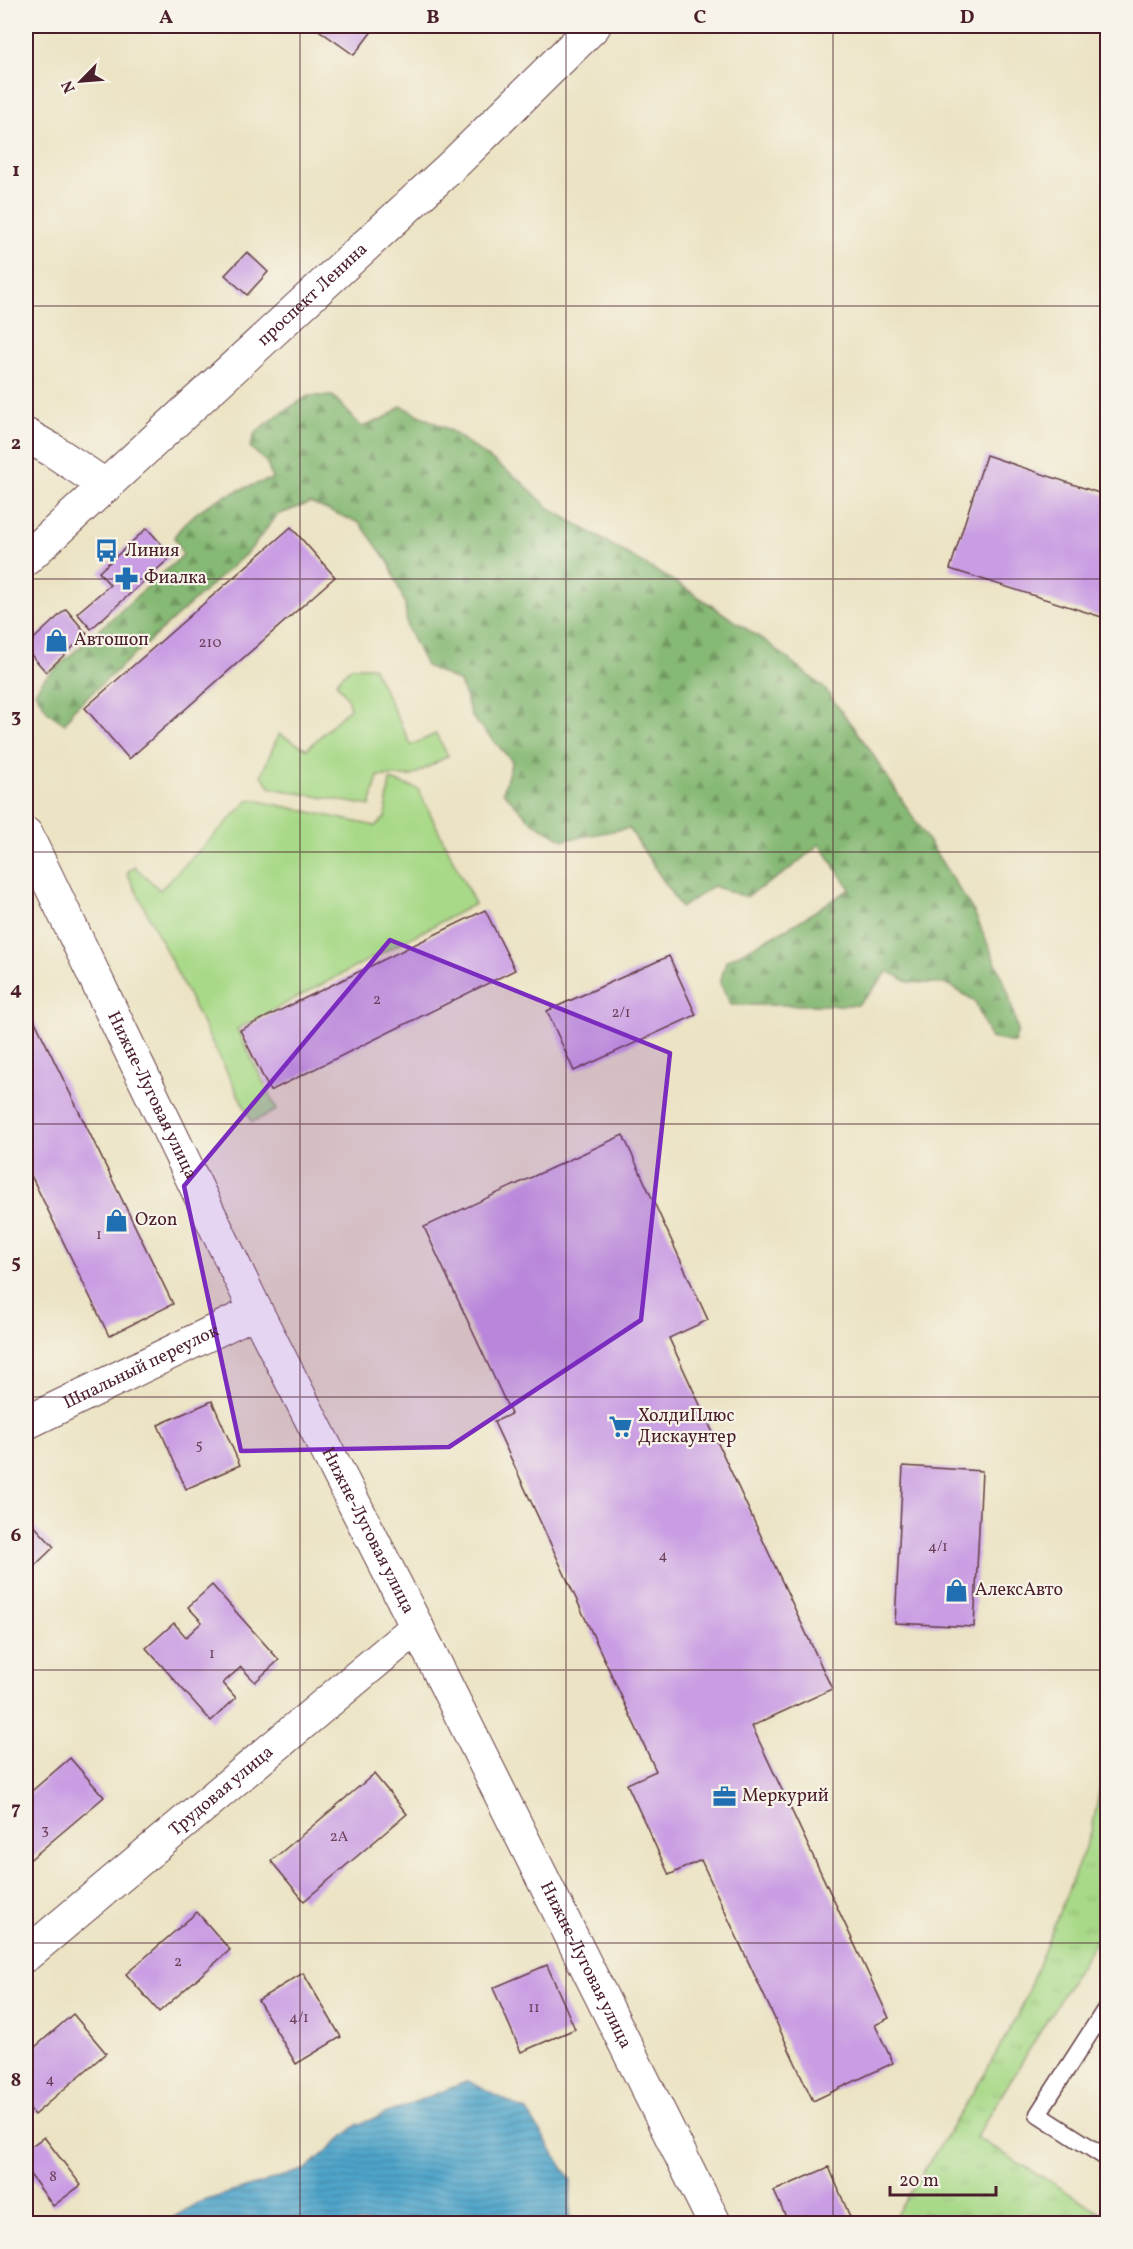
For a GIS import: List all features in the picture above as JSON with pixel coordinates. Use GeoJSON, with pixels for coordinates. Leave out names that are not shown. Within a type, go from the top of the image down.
{"type":"FeatureCollection","features":[{"type":"Feature","properties":{"kind":"street","name":"проспект Ленина"},"geometry":{"type":"LineString","coordinates":[[26,559],[456,162],[594,26]]}},
{"type":"Feature","properties":{"kind":"street"},"geometry":{"type":"LineString","coordinates":[[26,435],[106,486]]}},
{"type":"Feature","properties":{"kind":"street","name":"Нижне-Луговая улица"},"geometry":{"type":"LineString","coordinates":[[26,834],[256,1311],[715,2223]]}},
{"type":"Feature","properties":{"kind":"street","name":"Шпальный переулок"},"geometry":{"type":"LineString","coordinates":[[26,1423],[256,1311]]}},
{"type":"Feature","properties":{"kind":"street","name":"Трудовая улица"},"geometry":{"type":"LineString","coordinates":[[26,1955],[417,1627]]}},
{"type":"Feature","properties":{"kind":"lane"},"geometry":{"type":"LineString","coordinates":[[1107,2005],[1038,2114],[1107,2159]]}},
{"type":"Feature","properties":{"kind":"highlighted area"},"geometry":{"type":"Polygon","coordinates":[[[390,940],[670,1053],[641,1320],[449,1447],[241,1451],[184,1186],[390,940]]]}},
{"type":"Feature","properties":{"kind":"green space"},"geometry":{"type":"Polygon","coordinates":[[[308,396],[333,396],[362,427],[385,418],[401,406],[451,431],[521,481],[549,508],[685,588],[768,643],[824,688],[868,747],[975,914],[1008,992],[1018,1031],[1014,1043],[990,1038],[975,1001],[947,984],[908,982],[888,971],[857,1005],[731,1005],[720,983],[726,961],[795,924],[850,889],[820,844],[786,872],[746,897],[713,886],[681,908],[629,828],[564,840],[533,823],[503,792],[512,761],[472,717],[460,682],[426,666],[407,627],[405,604],[389,563],[360,523],[310,503],[277,515],[250,550],[73,710],[65,724],[49,713],[35,692],[44,679],[183,555],[174,537],[193,516],[231,493],[272,479],[267,463],[250,447],[255,433],[308,396]]]}},
{"type":"Feature","properties":{"kind":"green space"},"geometry":{"type":"Polygon","coordinates":[[[351,667],[373,667],[411,745],[436,734],[448,756],[412,776],[378,776],[370,806],[271,788],[261,775],[279,734],[307,749],[350,708],[347,697],[336,682],[351,667]]]}},
{"type":"Feature","properties":{"kind":"green space"},"geometry":{"type":"Polygon","coordinates":[[[390,780],[418,789],[475,904],[237,1029],[277,1110],[252,1122],[127,873],[134,866],[160,890],[250,799],[375,826],[385,818],[390,780]]]}},
{"type":"Feature","properties":{"kind":"green space"},"geometry":{"type":"Polygon","coordinates":[[[1107,1752],[1107,1922],[976,2137],[1105,2215],[1099,2224],[891,2223],[981,2080],[1019,2013],[1092,1830],[1107,1752]]]}},
{"type":"Feature","properties":{"kind":"water"},"geometry":{"type":"Polygon","coordinates":[[[468,2081],[527,2111],[571,2180],[570,2223],[164,2223],[197,2203],[306,2169],[357,2125],[468,2081]]]}},
{"type":"Feature","properties":{"kind":"building"},"geometry":{"type":"Polygon","coordinates":[[[313,26],[376,26],[354,55],[313,26]]]}},
{"type":"Feature","properties":{"kind":"building"},"geometry":{"type":"Polygon","coordinates":[[[247,252],[268,272],[247,295],[225,275],[247,252]]]}},
{"type":"Feature","properties":{"kind":"building"},"geometry":{"type":"Polygon","coordinates":[[[986,455],[1108,496],[1108,619],[950,569],[986,455]]]}},
{"type":"Feature","properties":{"kind":"building"},"geometry":{"type":"Polygon","coordinates":[[[291,527],[335,577],[129,759],[85,708],[291,527]]]}},
{"type":"Feature","properties":{"kind":"building","name":"Фиалка"},"geometry":{"type":"Polygon","coordinates":[[[147,528],[172,556],[91,629],[77,613],[110,585],[99,572],[147,528]]]}},
{"type":"Feature","properties":{"kind":"building","name":"Автошоп"},"geometry":{"type":"Polygon","coordinates":[[[66,609],[87,634],[46,672],[26,649],[26,646],[66,609]]]}},
{"type":"Feature","properties":{"kind":"building"},"geometry":{"type":"Polygon","coordinates":[[[485,910],[515,970],[270,1091],[240,1030],[485,910]]]}},
{"type":"Feature","properties":{"kind":"building"},"geometry":{"type":"Polygon","coordinates":[[[669,956],[696,1015],[574,1071],[547,1011],[669,956]]]}},
{"type":"Feature","properties":{"kind":"building"},"geometry":{"type":"Polygon","coordinates":[[[26,1003],[173,1304],[109,1336],[26,1165],[26,1003]]]}},
{"type":"Feature","properties":{"kind":"building"},"geometry":{"type":"Polygon","coordinates":[[[623,1135],[708,1320],[669,1338],[832,1689],[752,1726],[889,2018],[875,2025],[893,2063],[813,2101],[701,1860],[669,1875],[627,1784],[656,1771],[494,1422],[511,1414],[424,1227],[623,1135]]]}},
{"type":"Feature","properties":{"kind":"building"},"geometry":{"type":"Polygon","coordinates":[[[212,1401],[240,1465],[186,1489],[158,1425],[212,1401]]]}},
{"type":"Feature","properties":{"kind":"building"},"geometry":{"type":"Polygon","coordinates":[[[903,1466],[982,1471],[974,1627],[895,1623],[903,1466]]]}},
{"type":"Feature","properties":{"kind":"building"},"geometry":{"type":"Polygon","coordinates":[[[26,1517],[54,1547],[26,1574],[26,1517]]]}},
{"type":"Feature","properties":{"kind":"building"},"geometry":{"type":"Polygon","coordinates":[[[212,1585],[279,1660],[255,1682],[241,1667],[223,1683],[236,1698],[211,1721],[146,1648],[174,1623],[186,1637],[202,1622],[188,1607],[212,1585]]]}},
{"type":"Feature","properties":{"kind":"building"},"geometry":{"type":"Polygon","coordinates":[[[70,1758],[104,1797],[26,1863],[26,1796],[70,1758]]]}},
{"type":"Feature","properties":{"kind":"building"},"geometry":{"type":"Polygon","coordinates":[[[374,1774],[407,1814],[304,1901],[271,1861],[374,1774]]]}},
{"type":"Feature","properties":{"kind":"building"},"geometry":{"type":"Polygon","coordinates":[[[197,1912],[230,1950],[159,2012],[126,1974],[197,1912]]]}},
{"type":"Feature","properties":{"kind":"building"},"geometry":{"type":"Polygon","coordinates":[[[547,1965],[575,2029],[521,2052],[493,1988],[547,1965]]]}},
{"type":"Feature","properties":{"kind":"building"},"geometry":{"type":"Polygon","coordinates":[[[303,1973],[341,2037],[296,2064],[258,2000],[303,1973]]]}},
{"type":"Feature","properties":{"kind":"building"},"geometry":{"type":"Polygon","coordinates":[[[73,2014],[106,2053],[34,2115],[26,2105],[26,2055],[73,2014]]]}},
{"type":"Feature","properties":{"kind":"building"},"geometry":{"type":"Polygon","coordinates":[[[44,2137],[81,2185],[53,2206],[26,2169],[26,2150],[44,2137]]]}},
{"type":"Feature","properties":{"kind":"building"},"geometry":{"type":"Polygon","coordinates":[[[829,2167],[853,2224],[789,2224],[774,2191],[829,2167]]]}},
{"type":"Feature","properties":{"kind":"place","name":"Линия"},"geometry":{"type":"Point","coordinates":[107,551]}},
{"type":"Feature","properties":{"kind":"place","name":"Фиалка"},"geometry":{"type":"Point","coordinates":[126,578]}},
{"type":"Feature","properties":{"kind":"place","name":"Автошоп"},"geometry":{"type":"Point","coordinates":[56,640]}},
{"type":"Feature","properties":{"kind":"place","name":"Ozon"},"geometry":{"type":"Point","coordinates":[117,1220]}},
{"type":"Feature","properties":{"kind":"place","name":"ХолдиПлюс Дискаунтер"},"geometry":{"type":"Point","coordinates":[620,1426]}},
{"type":"Feature","properties":{"kind":"place","name":"АлексАвто"},"geometry":{"type":"Point","coordinates":[957,1590]}},
{"type":"Feature","properties":{"kind":"place","name":"Меркурий"},"geometry":{"type":"Point","coordinates":[724,1796]}}]}
